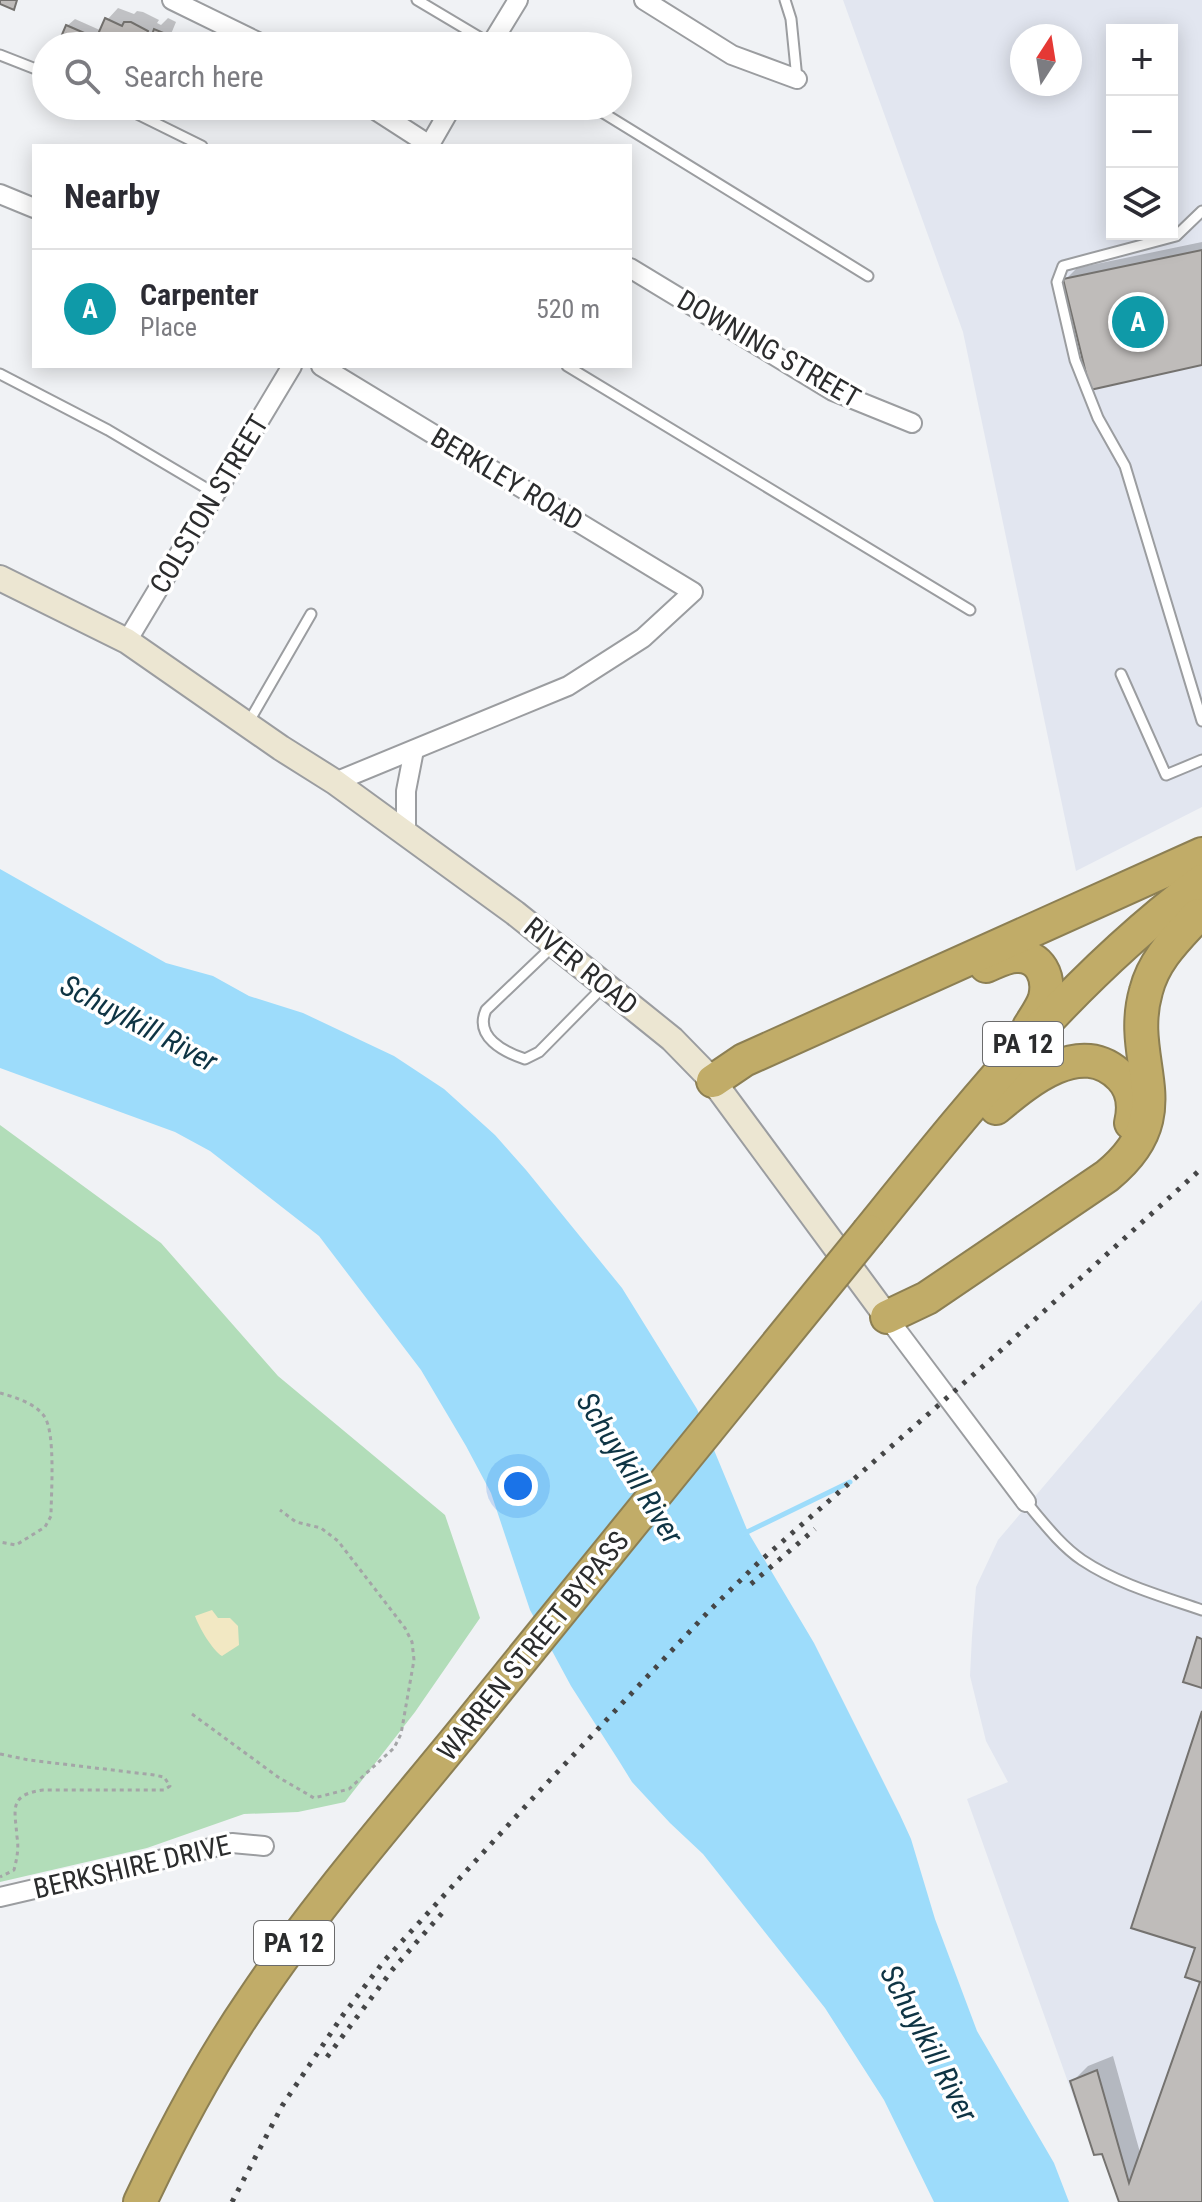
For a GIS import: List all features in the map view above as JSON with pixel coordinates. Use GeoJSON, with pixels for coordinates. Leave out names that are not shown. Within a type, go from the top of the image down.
{"type":"FeatureCollection","features":[{"type":"Feature","properties":{"kind":"highway"},"geometry":{"type":"LineString","coordinates":[[713,1081],[744,1060],[1202,854]]}},
{"type":"Feature","properties":{"kind":"highway","name":"WARREN STREET BYPASS"},"geometry":{"type":"LineString","coordinates":[[162,2202],[219,2090],[271,2008],[490,1716],[875,1239],[1009,1060],[1110,957],[1202,881]]}},
{"type":"Feature","properties":{"kind":"highway"},"geometry":{"type":"LineString","coordinates":[[887,1317],[927,1298],[1107,1176],[1130,1155],[1144,1129],[1150,1104],[1142,1022],[1145,991],[1165,951],[1200,914]]}},
{"type":"Feature","properties":{"kind":"highway","name":"WARREN STREET BYPASS"},"geometry":{"type":"LineString","coordinates":[[875,1239],[1089,1006],[1200,914]]}},
{"type":"Feature","properties":{"kind":"highway"},"geometry":{"type":"LineString","coordinates":[[713,1081],[750,1073],[1000,960],[1024,956],[1043,969],[1047,987],[1041,1007],[1009,1060]]}},
{"type":"Feature","properties":{"kind":"highway"},"geometry":{"type":"LineString","coordinates":[[887,1317],[919,1287],[1110,1156],[1126,1135],[1133,1109],[1129,1088],[1116,1073],[1095,1063],[1083,1062],[1056,1066],[1043,1072],[996,1108]]}},
{"type":"Feature","properties":{"kind":"highway","name":"WARREN STREET BYPASS"},"geometry":{"type":"LineString","coordinates":[[140,2202],[202,2080],[254,1997],[310,1921],[490,1716]]}},
{"type":"Feature","properties":{"kind":"street"},"geometry":{"type":"LineString","coordinates":[[172,0],[237,32]]}},
{"type":"Feature","properties":{"kind":"street"},"geometry":{"type":"LineString","coordinates":[[499,32],[518,0]]}},
{"type":"Feature","properties":{"kind":"street"},"geometry":{"type":"LineString","coordinates":[[644,0],[732,55],[797,79]]}},
{"type":"Feature","properties":{"kind":"street"},"geometry":{"type":"LineString","coordinates":[[390,120],[427,144]]}},
{"type":"Feature","properties":{"kind":"street"},"geometry":{"type":"LineString","coordinates":[[431,144],[444,120]]}},
{"type":"Feature","properties":{"kind":"street"},"geometry":{"type":"LineString","coordinates":[[0,194],[32,207]]}},
{"type":"Feature","properties":{"kind":"street","name":"DOWNING STREET"},"geometry":{"type":"LineString","coordinates":[[632,269],[833,391],[912,423]]}},
{"type":"Feature","properties":{"kind":"street","name":"COLSTON STREET"},"geometry":{"type":"LineString","coordinates":[[127,641],[291,368]]}},
{"type":"Feature","properties":{"kind":"street","name":"BERKLEY ROAD"},"geometry":{"type":"LineString","coordinates":[[324,368],[693,592],[643,638],[568,686],[414,750]]}},
{"type":"Feature","properties":{"kind":"street","name":"RIVER ROAD"},"geometry":{"type":"LineString","coordinates":[[0,578],[127,641],[335,782],[555,945],[672,1039],[713,1081],[1026,1502]]}},
{"type":"Feature","properties":{"kind":"street"},"geometry":{"type":"LineString","coordinates":[[335,782],[414,750]]}},
{"type":"Feature","properties":{"kind":"street"},"geometry":{"type":"LineString","coordinates":[[406,833],[406,791],[414,750]]}},
{"type":"Feature","properties":{"kind":"street","name":"BERKSHIRE DRIVE"},"geometry":{"type":"LineString","coordinates":[[0,1897],[232,1843],[264,1846]]}},
{"type":"Feature","properties":{"kind":"lane"},"geometry":{"type":"LineString","coordinates":[[417,0],[470,32]]}},
{"type":"Feature","properties":{"kind":"lane"},"geometry":{"type":"LineString","coordinates":[[785,0],[791,19],[797,79]]}},
{"type":"Feature","properties":{"kind":"lane"},"geometry":{"type":"LineString","coordinates":[[0,55],[32,68]]}},
{"type":"Feature","properties":{"kind":"lane"},"geometry":{"type":"LineString","coordinates":[[149,120],[198,144]]}},
{"type":"Feature","properties":{"kind":"lane"},"geometry":{"type":"LineString","coordinates":[[615,120],[868,276]]}},
{"type":"Feature","properties":{"kind":"lane"},"geometry":{"type":"LineString","coordinates":[[1202,211],[1176,236],[1063,266],[1057,282],[1075,360],[1098,418],[1125,466],[1202,721]]}},
{"type":"Feature","properties":{"kind":"lane"},"geometry":{"type":"LineString","coordinates":[[570,368],[970,610]]}},
{"type":"Feature","properties":{"kind":"lane"},"geometry":{"type":"LineString","coordinates":[[0,374],[108,430],[216,494]]}},
{"type":"Feature","properties":{"kind":"lane"},"geometry":{"type":"LineString","coordinates":[[247,725],[311,614]]}},
{"type":"Feature","properties":{"kind":"lane"},"geometry":{"type":"LineString","coordinates":[[1121,674],[1166,775],[1202,760]]}},
{"type":"Feature","properties":{"kind":"lane"},"geometry":{"type":"LineString","coordinates":[[555,945],[486,1010],[484,1029],[500,1048],[525,1059],[539,1052],[605,985]]}},
{"type":"Feature","properties":{"kind":"lane"},"geometry":{"type":"LineString","coordinates":[[1026,1502],[1047,1529],[1081,1559],[1129,1584],[1202,1610]]}},
{"type":"Feature","properties":{"kind":"path"},"geometry":{"type":"LineString","coordinates":[[0,1393],[35,1407],[43,1414],[47,1422],[51,1469],[49,1523],[16,1545],[0,1542]]}},
{"type":"Feature","properties":{"kind":"path"},"geometry":{"type":"LineString","coordinates":[[192,1714],[278,1777],[314,1798],[349,1789],[360,1782],[394,1748],[401,1734],[414,1660],[412,1642],[405,1628],[338,1541],[321,1528],[296,1522],[280,1510]]}},
{"type":"Feature","properties":{"kind":"path"},"geometry":{"type":"LineString","coordinates":[[0,1754],[154,1775],[164,1777],[170,1786],[153,1791],[43,1790],[26,1794],[15,1805],[18,1855],[14,1870],[0,1877]]}},
{"type":"Feature","properties":{"kind":"shaded area"},"geometry":{"type":"Polygon","coordinates":[[[843,0],[1202,0],[1202,807],[1076,871],[963,332],[843,0]]]}},
{"type":"Feature","properties":{"kind":"shaded area"},"geometry":{"type":"Polygon","coordinates":[[[1202,1300],[1202,2202],[1119,2202],[1102,2154],[1094,2155],[967,1799],[1008,1782],[986,1741],[970,1676],[976,1587],[998,1540],[1202,1300]]]}},
{"type":"Feature","properties":{"kind":"green space"},"geometry":{"type":"Polygon","coordinates":[[[0,1125],[161,1243],[278,1376],[445,1515],[480,1618],[415,1712],[345,1802],[298,1812],[244,1814],[147,1848],[0,1882],[0,1125]]]}},
{"type":"Feature","properties":{"kind":"sand"},"geometry":{"type":"Polygon","coordinates":[[[212,1610],[218,1618],[230,1618],[238,1626],[239,1645],[222,1656],[210,1644],[195,1616],[212,1610]]]}},
{"type":"Feature","properties":{"kind":"water","name":"Schuylkill River"},"geometry":{"type":"Polygon","coordinates":[[[0,869],[166,963],[213,976],[249,996],[303,1013],[394,1056],[444,1089],[495,1135],[622,1288],[697,1409],[748,1532],[814,1643],[900,1815],[977,2031],[1054,2163],[1069,2202],[934,2202],[884,2100],[825,2008],[703,1854],[632,1782],[571,1686],[530,1610],[491,1493],[466,1446],[421,1370],[319,1236],[210,1151],[175,1132],[0,1068],[0,869]]]}},
{"type":"Feature","properties":{"kind":"building"},"geometry":{"type":"Polygon","coordinates":[[[0,0],[17,0],[14,10],[0,4],[0,0]]]}},
{"type":"Feature","properties":{"kind":"building"},"geometry":{"type":"Polygon","coordinates":[[[105,18],[122,26],[124,22],[131,22],[148,31],[148,32],[99,32],[105,18]]]}},
{"type":"Feature","properties":{"kind":"building"},"geometry":{"type":"Polygon","coordinates":[[[66,25],[82,32],[63,32],[66,25]]]}},
{"type":"Feature","properties":{"kind":"building"},"geometry":{"type":"Polygon","coordinates":[[[1202,250],[1202,365],[1090,390],[1063,279],[1202,250]]]}},
{"type":"Feature","properties":{"kind":"building"},"geometry":{"type":"Polygon","coordinates":[[[1197,1637],[1202,1639],[1202,1688],[1183,1682],[1197,1637]]]}},
{"type":"Feature","properties":{"kind":"building"},"geometry":{"type":"Polygon","coordinates":[[[1202,1711],[1202,2202],[1119,2202],[1102,2154],[1094,2155],[1070,2081],[1097,2070],[1129,2183],[1200,1982],[1185,1977],[1195,1948],[1131,1928],[1202,1711]]]}},
{"type":"Feature","properties":{"kind":"waterway"},"geometry":{"type":"LineString","coordinates":[[743,1534],[850,1482]]}},
{"type":"Feature","properties":{"kind":"railway"},"geometry":{"type":"LineString","coordinates":[[232,2202],[282,2106],[343,2015],[384,1961],[533,1798],[759,1562],[989,1361],[1202,1168]]}},
{"type":"Feature","properties":{"kind":"railway"},"geometry":{"type":"LineString","coordinates":[[751,1584],[815,1529]]}},
{"type":"Feature","properties":{"kind":"railway"},"geometry":{"type":"LineString","coordinates":[[327,2057],[393,1969],[444,1911]]}},
{"type":"Feature","properties":{"kind":"place","name":"Carpenter"},"geometry":{"type":"Point","coordinates":[1138,322]}}]}
